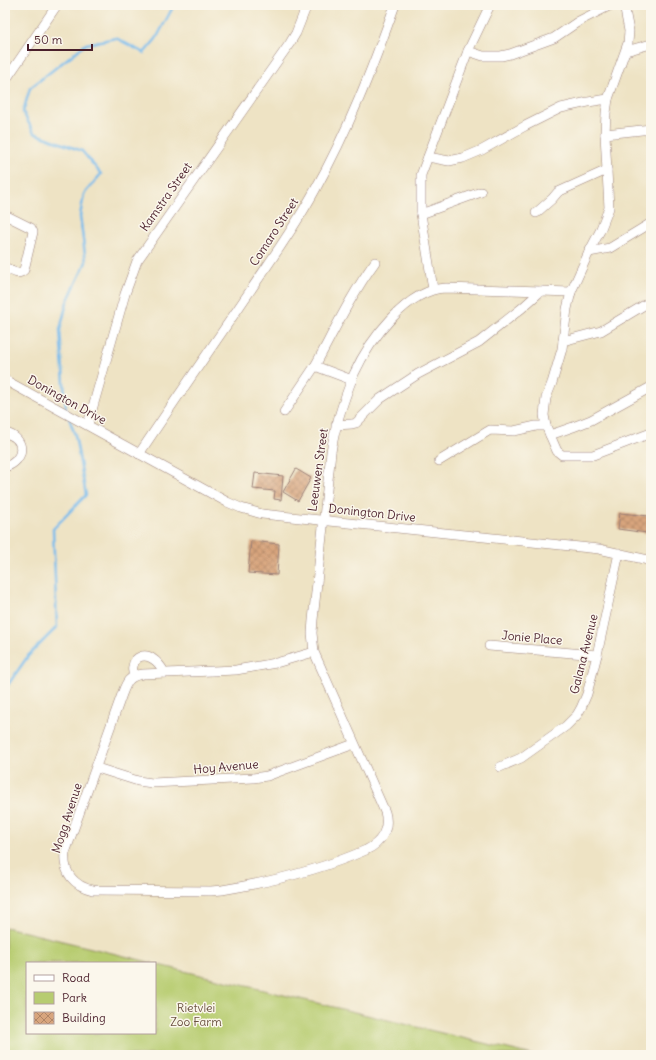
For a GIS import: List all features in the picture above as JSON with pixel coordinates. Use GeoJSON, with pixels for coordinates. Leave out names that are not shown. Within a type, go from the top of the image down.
{"type":"FeatureCollection","features":[{"type":"Feature","properties":{"kind":"street"},"geometry":{"type":"LineString","coordinates":[[5,82],[57,5]]}},
{"type":"Feature","properties":{"kind":"street","name":"Kamstra Street"},"geometry":{"type":"LineString","coordinates":[[84,423],[137,261],[166,217],[290,43],[296,33],[307,5]]}},
{"type":"Feature","properties":{"kind":"street","name":"Comaro Street"},"geometry":{"type":"LineString","coordinates":[[139,454],[282,245],[315,191],[360,101],[395,5]]}},
{"type":"Feature","properties":{"kind":"street"},"geometry":{"type":"LineString","coordinates":[[433,290],[421,214],[420,174],[428,157],[468,51],[490,5]]}},
{"type":"Feature","properties":{"kind":"street"},"geometry":{"type":"LineString","coordinates":[[468,51],[483,56],[501,56],[510,54],[554,38],[579,21],[611,5]]}},
{"type":"Feature","properties":{"kind":"street"},"geometry":{"type":"LineString","coordinates":[[624,5],[629,31],[626,51],[608,100],[606,113],[605,134],[609,208],[600,231],[571,292],[567,309],[563,341],[544,408],[544,418],[546,426],[559,453],[564,455],[593,455],[651,433]]}},
{"type":"Feature","properties":{"kind":"street"},"geometry":{"type":"LineString","coordinates":[[626,51],[651,44]]}},
{"type":"Feature","properties":{"kind":"street"},"geometry":{"type":"LineString","coordinates":[[428,157],[449,161],[463,158],[482,150],[558,110],[571,105],[608,100]]}},
{"type":"Feature","properties":{"kind":"street"},"geometry":{"type":"LineString","coordinates":[[605,134],[651,128]]}},
{"type":"Feature","properties":{"kind":"street"},"geometry":{"type":"LineString","coordinates":[[536,213],[558,192],[607,170]]}},
{"type":"Feature","properties":{"kind":"street"},"geometry":{"type":"LineString","coordinates":[[421,214],[481,192]]}},
{"type":"Feature","properties":{"kind":"street"},"geometry":{"type":"LineString","coordinates":[[5,215],[31,228],[33,231],[24,270],[21,272],[15,272],[5,267]]}},
{"type":"Feature","properties":{"kind":"street"},"geometry":{"type":"LineString","coordinates":[[589,252],[610,248],[651,223]]}},
{"type":"Feature","properties":{"kind":"street"},"geometry":{"type":"LineString","coordinates":[[284,412],[315,366],[338,320],[374,262]]}},
{"type":"Feature","properties":{"kind":"street","name":"Leeuwen Street"},"geometry":{"type":"LineString","coordinates":[[385,812],[314,652],[312,633],[331,452],[336,425],[352,380],[374,341],[398,310],[414,298],[433,290],[446,288],[571,292]]}},
{"type":"Feature","properties":{"kind":"street"},"geometry":{"type":"LineString","coordinates":[[336,425],[356,423],[380,399],[418,374],[479,342],[541,291]]}},
{"type":"Feature","properties":{"kind":"street"},"geometry":{"type":"LineString","coordinates":[[563,341],[601,331],[651,301]]}},
{"type":"Feature","properties":{"kind":"street"},"geometry":{"type":"LineString","coordinates":[[315,366],[352,380]]}},
{"type":"Feature","properties":{"kind":"street","name":"Donington Drive"},"geometry":{"type":"LineString","coordinates":[[5,380],[227,502],[262,514],[520,540],[619,553],[648,560]]}},
{"type":"Feature","properties":{"kind":"street"},"geometry":{"type":"LineString","coordinates":[[550,434],[586,422],[651,387]]}},
{"type":"Feature","properties":{"kind":"street"},"geometry":{"type":"LineString","coordinates":[[439,461],[490,430],[514,431],[536,426],[546,426]]}},
{"type":"Feature","properties":{"kind":"street"},"geometry":{"type":"LineString","coordinates":[[5,433],[15,436],[21,448],[16,461],[5,467]]}},
{"type":"Feature","properties":{"kind":"street","name":"Galana Avenue"},"geometry":{"type":"LineString","coordinates":[[500,767],[522,758],[566,726],[577,715],[585,701],[597,655],[619,553]]}},
{"type":"Feature","properties":{"kind":"street","name":"Jonie Place"},"geometry":{"type":"LineString","coordinates":[[489,646],[597,655]]}},
{"type":"Feature","properties":{"kind":"street"},"geometry":{"type":"LineString","coordinates":[[134,676],[236,670],[270,664],[314,652]]}},
{"type":"Feature","properties":{"kind":"street","name":"Mogg Avenue"},"geometry":{"type":"LineString","coordinates":[[165,673],[153,658],[141,656],[135,661],[133,667],[134,676],[126,684],[97,768],[71,834],[64,859],[67,870],[74,882],[84,888],[93,890],[212,891],[307,872],[349,857],[376,844],[385,832],[387,822],[385,812]]}},
{"type":"Feature","properties":{"kind":"street","name":"Hoy Avenue"},"geometry":{"type":"LineString","coordinates":[[97,768],[138,781],[152,783],[239,780],[267,776],[354,744]]}},
{"type":"Feature","properties":{"kind":"green space","name":"Rietvlei Zoo Farm"},"geometry":{"type":"Polygon","coordinates":[[[5,927],[149,962],[26,962],[26,1034],[156,1034],[156,964],[533,1055],[5,1055],[5,927]]]}},
{"type":"Feature","properties":{"kind":"building"},"geometry":{"type":"Polygon","coordinates":[[[296,469],[311,478],[298,501],[283,492],[296,469]]]}},
{"type":"Feature","properties":{"kind":"building"},"geometry":{"type":"Polygon","coordinates":[[[255,473],[283,476],[281,500],[274,499],[275,491],[253,489],[255,473]]]}},
{"type":"Feature","properties":{"kind":"building"},"geometry":{"type":"Polygon","coordinates":[[[620,513],[649,516],[647,533],[618,529],[620,513]]]}},
{"type":"Feature","properties":{"kind":"building"},"geometry":{"type":"Polygon","coordinates":[[[251,541],[279,544],[277,575],[248,573],[251,541]]]}},
{"type":"Feature","properties":{"kind":"waterway"},"geometry":{"type":"LineString","coordinates":[[66,410],[60,330],[67,302],[86,262],[80,216],[84,194],[101,174],[82,151],[34,133],[23,112],[30,88],[86,44],[116,38],[144,53],[156,39],[174,5]]}},
{"type":"Feature","properties":{"kind":"waterway"},"geometry":{"type":"LineString","coordinates":[[5,689],[28,656],[57,627],[53,529],[86,495],[75,435],[69,418]]}}]}
